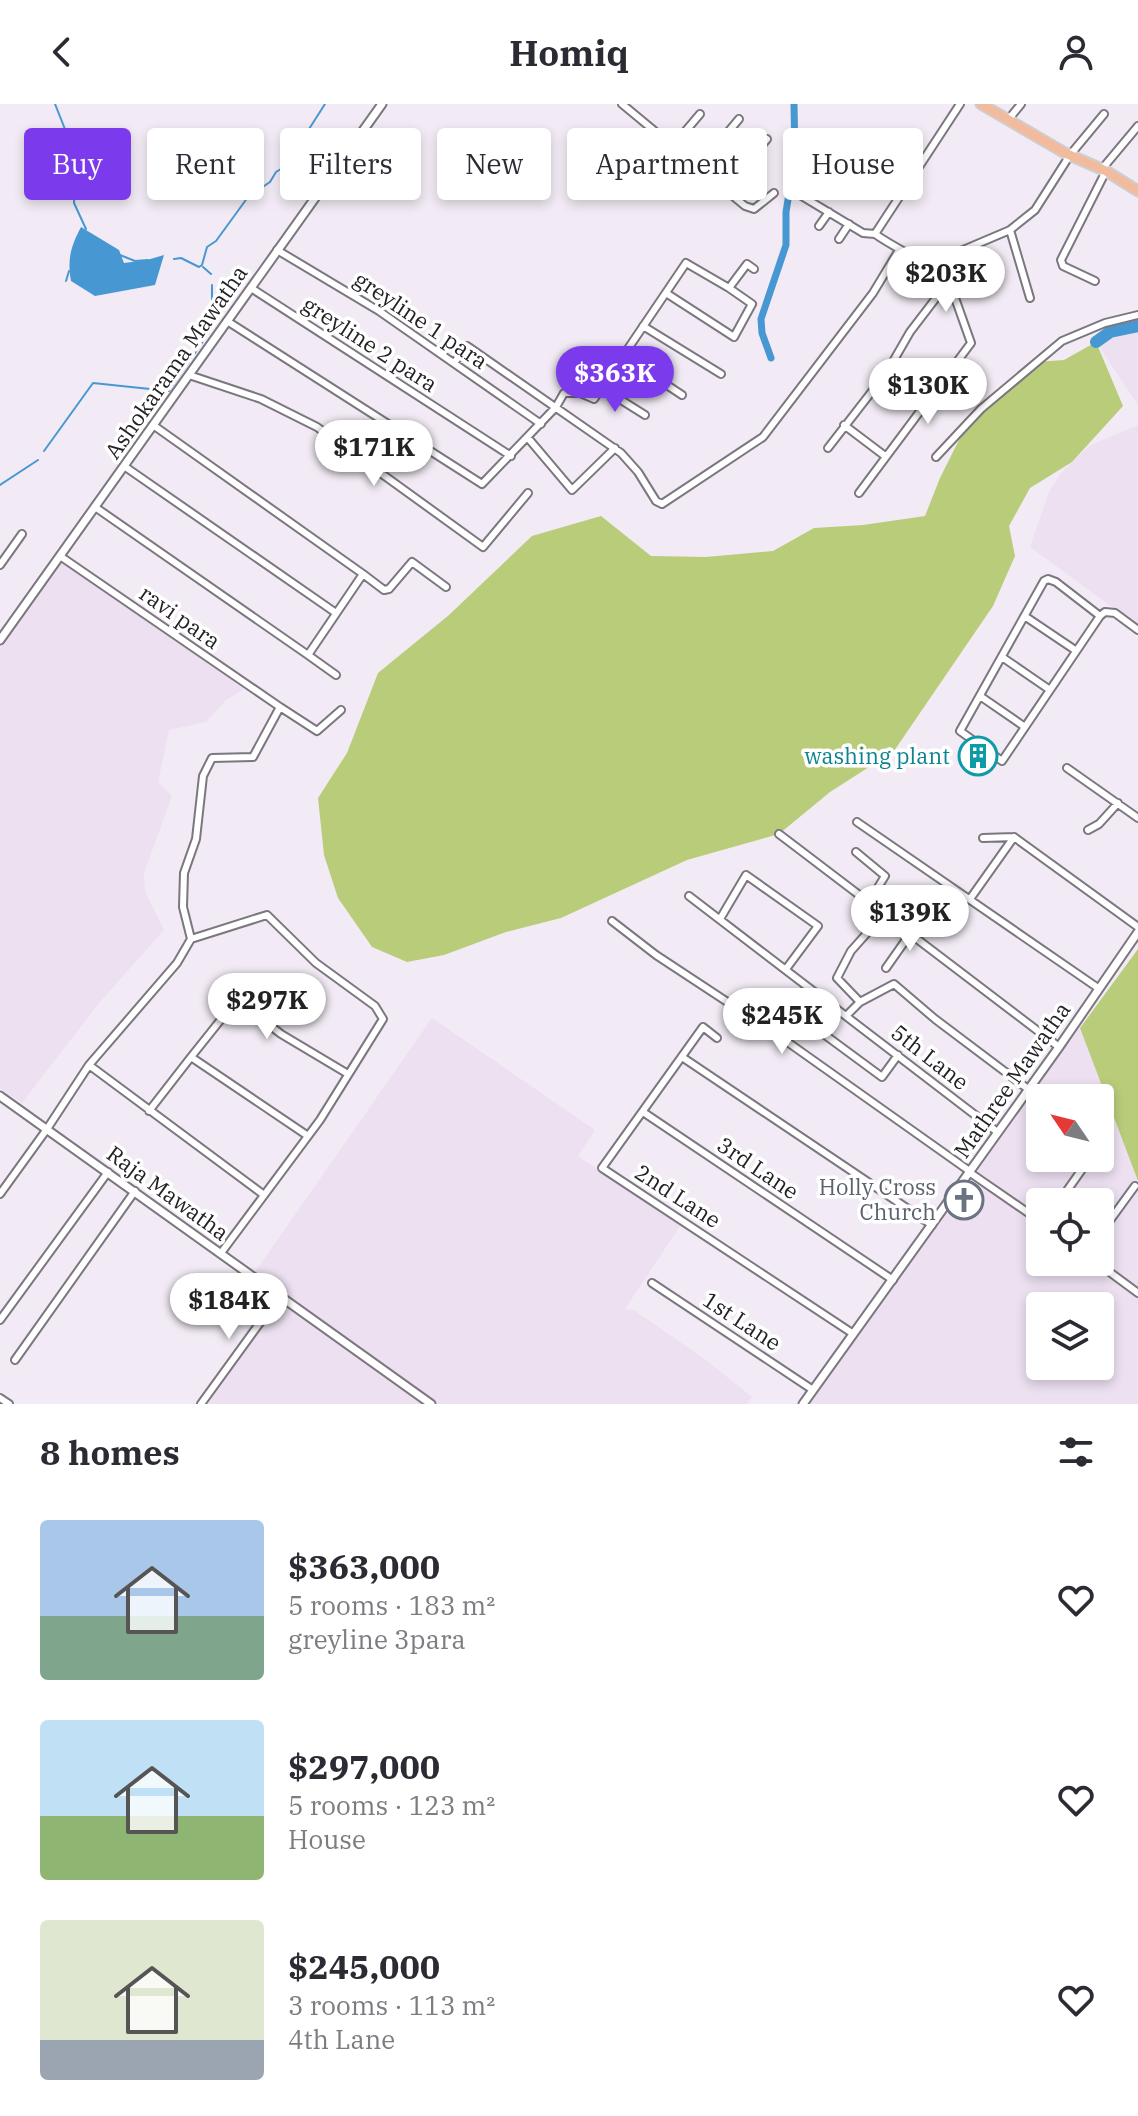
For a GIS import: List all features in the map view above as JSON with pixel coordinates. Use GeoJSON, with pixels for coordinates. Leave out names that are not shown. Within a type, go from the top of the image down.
{"type":"FeatureCollection","features":[{"type":"Feature","properties":{"kind":"main road"},"geometry":{"type":"LineString","coordinates":[[981,104],[996,107],[1008,120],[1138,191]]}},
{"type":"Feature","properties":{"kind":"street","name":"Ashokarama Mawatha"},"geometry":{"type":"LineString","coordinates":[[0,640],[382,104]]}},
{"type":"Feature","properties":{"kind":"street"},"geometry":{"type":"LineString","coordinates":[[621,104],[649,128]]}},
{"type":"Feature","properties":{"kind":"street"},"geometry":{"type":"LineString","coordinates":[[875,234],[960,104]]}},
{"type":"Feature","properties":{"kind":"street"},"geometry":{"type":"LineString","coordinates":[[1008,120],[1021,104]]}},
{"type":"Feature","properties":{"kind":"street"},"geometry":{"type":"LineString","coordinates":[[688,128],[700,114]]}},
{"type":"Feature","properties":{"kind":"street"},"geometry":{"type":"LineString","coordinates":[[937,270],[973,244],[1010,230],[1035,210],[1070,155],[1104,114]]}},
{"type":"Feature","properties":{"kind":"street"},"geometry":{"type":"LineString","coordinates":[[731,128],[739,119]]}},
{"type":"Feature","properties":{"kind":"street"},"geometry":{"type":"LineString","coordinates":[[1095,281],[1063,266],[1061,260],[1104,170],[1138,126]]}},
{"type":"Feature","properties":{"kind":"street"},"geometry":{"type":"LineString","coordinates":[[767,199],[774,193]]}},
{"type":"Feature","properties":{"kind":"street"},"geometry":{"type":"LineString","coordinates":[[738,200],[754,209],[765,200]]}},
{"type":"Feature","properties":{"kind":"street"},"geometry":{"type":"LineString","coordinates":[[809,200],[863,233],[875,234],[937,270],[949,281],[971,343],[859,493]]}},
{"type":"Feature","properties":{"kind":"street"},"geometry":{"type":"LineString","coordinates":[[819,226],[829,212]]}},
{"type":"Feature","properties":{"kind":"street"},"geometry":{"type":"LineString","coordinates":[[839,239],[849,224]]}},
{"type":"Feature","properties":{"kind":"street"},"geometry":{"type":"LineString","coordinates":[[1010,230],[1030,298]]}},
{"type":"Feature","properties":{"kind":"street","name":"greyline 1 para"},"geometry":{"type":"LineString","coordinates":[[277,250],[346,290],[541,424]]}},
{"type":"Feature","properties":{"kind":"street"},"geometry":{"type":"LineString","coordinates":[[454,363],[467,346],[615,448],[638,472],[656,501],[662,504],[763,437],[873,293],[899,250]]}},
{"type":"Feature","properties":{"kind":"street"},"geometry":{"type":"LineString","coordinates":[[227,321],[482,484],[541,424],[564,393],[580,393],[594,399],[686,263],[752,304],[734,337],[666,293]]}},
{"type":"Feature","properties":{"kind":"street"},"geometry":{"type":"LineString","coordinates":[[729,288],[747,264],[754,269]]}},
{"type":"Feature","properties":{"kind":"street"},"geometry":{"type":"LineString","coordinates":[[828,448],[887,372],[910,332],[949,281]]}},
{"type":"Feature","properties":{"kind":"street","name":"greyline 2 para"},"geometry":{"type":"LineString","coordinates":[[251,288],[511,456]]}},
{"type":"Feature","properties":{"kind":"street"},"geometry":{"type":"LineString","coordinates":[[936,457],[981,409],[1062,341],[1105,323],[1138,315]]}},
{"type":"Feature","properties":{"kind":"street"},"geometry":{"type":"LineString","coordinates":[[643,326],[721,374]]}},
{"type":"Feature","properties":{"kind":"street"},"geometry":{"type":"LineString","coordinates":[[623,356],[682,395]]}},
{"type":"Feature","properties":{"kind":"street"},"geometry":{"type":"LineString","coordinates":[[189,375],[261,399],[317,427],[483,547],[528,493]]}},
{"type":"Feature","properties":{"kind":"street"},"geometry":{"type":"LineString","coordinates":[[602,388],[645,415]]}},
{"type":"Feature","properties":{"kind":"street"},"geometry":{"type":"LineString","coordinates":[[153,425],[384,590],[389,589],[412,562],[446,587]]}},
{"type":"Feature","properties":{"kind":"street"},"geometry":{"type":"LineString","coordinates":[[844,425],[885,456]]}},
{"type":"Feature","properties":{"kind":"street"},"geometry":{"type":"LineString","coordinates":[[528,438],[572,490],[615,448]]}},
{"type":"Feature","properties":{"kind":"street"},"geometry":{"type":"LineString","coordinates":[[124,466],[336,613]]}},
{"type":"Feature","properties":{"kind":"street"},"geometry":{"type":"LineString","coordinates":[[95,507],[336,675]]}},
{"type":"Feature","properties":{"kind":"street"},"geometry":{"type":"LineString","coordinates":[[0,565],[22,534]]}},
{"type":"Feature","properties":{"kind":"street","name":"ravi para"},"geometry":{"type":"LineString","coordinates":[[60,556],[317,731],[341,710]]}},
{"type":"Feature","properties":{"kind":"street"},"geometry":{"type":"LineString","coordinates":[[308,655],[363,574]]}},
{"type":"Feature","properties":{"kind":"street"},"geometry":{"type":"LineString","coordinates":[[1100,616],[1056,582],[1044,581],[960,728],[962,733],[1002,761],[1100,616],[1105,612],[1115,613],[1138,630]]}},
{"type":"Feature","properties":{"kind":"street"},"geometry":{"type":"LineString","coordinates":[[1026,617],[1075,650]]}},
{"type":"Feature","properties":{"kind":"street"},"geometry":{"type":"LineString","coordinates":[[1002,657],[1050,690]]}},
{"type":"Feature","properties":{"kind":"street"},"geometry":{"type":"LineString","coordinates":[[980,696],[1025,727]]}},
{"type":"Feature","properties":{"kind":"street"},"geometry":{"type":"LineString","coordinates":[[191,939],[183,907],[184,873],[196,839],[207,763],[212,758],[253,757],[280,707]]}},
{"type":"Feature","properties":{"kind":"street"},"geometry":{"type":"LineString","coordinates":[[1067,768],[1138,818]]}},
{"type":"Feature","properties":{"kind":"street"},"geometry":{"type":"LineString","coordinates":[[1088,830],[1099,824],[1118,803]]}},
{"type":"Feature","properties":{"kind":"street"},"geometry":{"type":"LineString","coordinates":[[857,822],[1098,988]]}},
{"type":"Feature","properties":{"kind":"street"},"geometry":{"type":"LineString","coordinates":[[779,834],[1059,1047]]}},
{"type":"Feature","properties":{"kind":"street"},"geometry":{"type":"LineString","coordinates":[[970,899],[1014,837]]}},
{"type":"Feature","properties":{"kind":"street"},"geometry":{"type":"LineString","coordinates":[[983,838],[1014,837],[1138,929]]}},
{"type":"Feature","properties":{"kind":"street"},"geometry":{"type":"LineString","coordinates":[[856,852],[885,876],[869,902]]}},
{"type":"Feature","properties":{"kind":"street"},"geometry":{"type":"LineString","coordinates":[[720,919],[746,875],[818,926],[786,969]]}},
{"type":"Feature","properties":{"kind":"street","name":"5th Lane"},"geometry":{"type":"LineString","coordinates":[[689,896],[996,1131]]}},
{"type":"Feature","properties":{"kind":"street"},"geometry":{"type":"LineString","coordinates":[[860,1002],[837,978],[851,951],[884,914]]}},
{"type":"Feature","properties":{"kind":"street"},"geometry":{"type":"LineString","coordinates":[[0,1194],[89,1065],[177,963],[191,939],[267,915],[316,963],[375,1006],[383,1019],[308,1136],[221,1253]]}},
{"type":"Feature","properties":{"kind":"street"},"geometry":{"type":"LineString","coordinates":[[612,921],[656,955],[779,1036],[1026,1211]]}},
{"type":"Feature","properties":{"kind":"street","name":"Mathree Mawatha"},"geometry":{"type":"LineString","coordinates":[[1032,1084],[1138,929]]}},
{"type":"Feature","properties":{"kind":"street"},"geometry":{"type":"LineString","coordinates":[[886,968],[910,934]]}},
{"type":"Feature","properties":{"kind":"street"},"geometry":{"type":"LineString","coordinates":[[846,1016],[860,1002],[894,984],[1026,1087]]}},
{"type":"Feature","properties":{"kind":"street"},"geometry":{"type":"LineString","coordinates":[[149,1111],[223,1017],[241,1011],[259,1017],[281,1034],[348,1074]]}},
{"type":"Feature","properties":{"kind":"street"},"geometry":{"type":"LineString","coordinates":[[802,1018],[882,1077],[898,1055]]}},
{"type":"Feature","properties":{"kind":"street","name":"2nd Lane"},"geometry":{"type":"LineString","coordinates":[[717,1038],[703,1027],[602,1168],[852,1333]]}},
{"type":"Feature","properties":{"kind":"street"},"geometry":{"type":"LineString","coordinates":[[191,1057],[308,1136]]}},
{"type":"Feature","properties":{"kind":"street"},"geometry":{"type":"LineString","coordinates":[[682,1057],[932,1225]]}},
{"type":"Feature","properties":{"kind":"street"},"geometry":{"type":"LineString","coordinates":[[89,1065],[264,1195]]}},
{"type":"Feature","properties":{"kind":"street","name":"Mathree Mawatha"},"geometry":{"type":"LineString","coordinates":[[803,1404],[1026,1092]]}},
{"type":"Feature","properties":{"kind":"street","name":"Raja Mawatha"},"geometry":{"type":"LineString","coordinates":[[0,1096],[431,1404]]}},
{"type":"Feature","properties":{"kind":"street","name":"3rd Lane"},"geometry":{"type":"LineString","coordinates":[[643,1112],[893,1280]]}},
{"type":"Feature","properties":{"kind":"street"},"geometry":{"type":"LineString","coordinates":[[0,1320],[108,1172]]}},
{"type":"Feature","properties":{"kind":"street"},"geometry":{"type":"LineString","coordinates":[[1114,1215],[1135,1186]]}},
{"type":"Feature","properties":{"kind":"street"},"geometry":{"type":"LineString","coordinates":[[15,1360],[135,1191]]}},
{"type":"Feature","properties":{"kind":"street"},"geometry":{"type":"LineString","coordinates":[[1114,1275],[1138,1293]]}},
{"type":"Feature","properties":{"kind":"street","name":"1st Lane"},"geometry":{"type":"LineString","coordinates":[[652,1283],[813,1390]]}},
{"type":"Feature","properties":{"kind":"street"},"geometry":{"type":"LineString","coordinates":[[201,1404],[280,1295]]}},
{"type":"Feature","properties":{"kind":"street"},"geometry":{"type":"LineString","coordinates":[[0,1398],[9,1404]]}},
{"type":"Feature","properties":{"kind":"shaded area"},"geometry":{"type":"Polygon","coordinates":[[[1138,330],[1138,405],[1096,342],[1138,330]]]}},
{"type":"Feature","properties":{"kind":"shaded area"},"geometry":{"type":"Polygon","coordinates":[[[1138,425],[1138,626],[1030,547],[1049,492],[1060,474],[1089,446],[1138,425]]]}},
{"type":"Feature","properties":{"kind":"shaded area"},"geometry":{"type":"Polygon","coordinates":[[[63,558],[244,689],[226,700],[206,722],[169,730],[158,782],[172,796],[144,873],[145,891],[164,930],[99,1003],[22,1103],[0,1088],[0,648],[63,558]]]}},
{"type":"Feature","properties":{"kind":"shaded area"},"geometry":{"type":"Polygon","coordinates":[[[432,1018],[595,1130],[578,1156],[680,1226],[625,1309],[634,1310],[706,1360],[752,1397],[747,1404],[436,1404],[255,1272],[432,1018]]]}},
{"type":"Feature","properties":{"kind":"shaded area"},"geometry":{"type":"Polygon","coordinates":[[[1080,1028],[1101,1084],[1039,1084],[1080,1028]]]}},
{"type":"Feature","properties":{"kind":"shaded area"},"geometry":{"type":"Polygon","coordinates":[[[1026,1102],[1026,1172],[1114,1172],[1114,1118],[1138,1181],[1138,1404],[805,1404],[1026,1102]]]}},
{"type":"Feature","properties":{"kind":"shaded area"},"geometry":{"type":"Polygon","coordinates":[[[279,1302],[358,1358],[425,1404],[208,1404],[279,1302]]]}},
{"type":"Feature","properties":{"kind":"green space"},"geometry":{"type":"Polygon","coordinates":[[[1096,342],[1123,406],[1072,462],[1030,488],[1009,526],[1015,556],[993,606],[894,751],[830,792],[779,834],[687,860],[561,918],[506,932],[444,955],[407,962],[372,947],[338,898],[324,855],[318,798],[347,753],[378,673],[449,615],[532,536],[601,516],[651,556],[706,557],[773,551],[814,528],[925,516],[968,422],[1036,362],[1064,360],[1096,342]]]}},
{"type":"Feature","properties":{"kind":"green space"},"geometry":{"type":"Polygon","coordinates":[[[1138,949],[1138,1181],[1114,1118],[1114,1084],[1101,1084],[1080,1028],[1138,949]]]}},
{"type":"Feature","properties":{"kind":"water"},"geometry":{"type":"Polygon","coordinates":[[[81,227],[119,250],[124,263],[164,255],[155,285],[95,296],[71,281],[71,253],[81,227]]]}},
{"type":"Feature","properties":{"kind":"waterway"},"geometry":{"type":"LineString","coordinates":[[55,104],[76,157],[74,203],[86,229]]}},
{"type":"Feature","properties":{"kind":"waterway"},"geometry":{"type":"LineString","coordinates":[[174,259],[181,258],[199,267],[202,265],[207,247],[216,241],[248,197],[270,182],[276,172],[299,158],[302,140],[325,104]]}},
{"type":"Feature","properties":{"kind":"waterway"},"geometry":{"type":"LineString","coordinates":[[771,358],[762,333],[761,319],[786,245],[786,212],[795,157],[794,104]]}},
{"type":"Feature","properties":{"kind":"waterway"},"geometry":{"type":"LineString","coordinates":[[120,255],[135,261],[148,260]]}},
{"type":"Feature","properties":{"kind":"waterway"},"geometry":{"type":"LineString","coordinates":[[203,267],[211,274]]}},
{"type":"Feature","properties":{"kind":"waterway"},"geometry":{"type":"LineString","coordinates":[[66,281],[69,271]]}},
{"type":"Feature","properties":{"kind":"waterway"},"geometry":{"type":"LineString","coordinates":[[212,285],[212,307]]}},
{"type":"Feature","properties":{"kind":"waterway"},"geometry":{"type":"LineString","coordinates":[[44,451],[93,383],[169,391],[212,328],[212,319]]}},
{"type":"Feature","properties":{"kind":"waterway"},"geometry":{"type":"LineString","coordinates":[[1096,342],[1110,332],[1138,326]]}},
{"type":"Feature","properties":{"kind":"waterway"},"geometry":{"type":"LineString","coordinates":[[0,485],[38,460]]}},
{"type":"Feature","properties":{"kind":"place","name":"washing plant"},"geometry":{"type":"Point","coordinates":[978,756]}},
{"type":"Feature","properties":{"kind":"place","name":"Holly Cross Church"},"geometry":{"type":"Point","coordinates":[964,1200]}}]}
